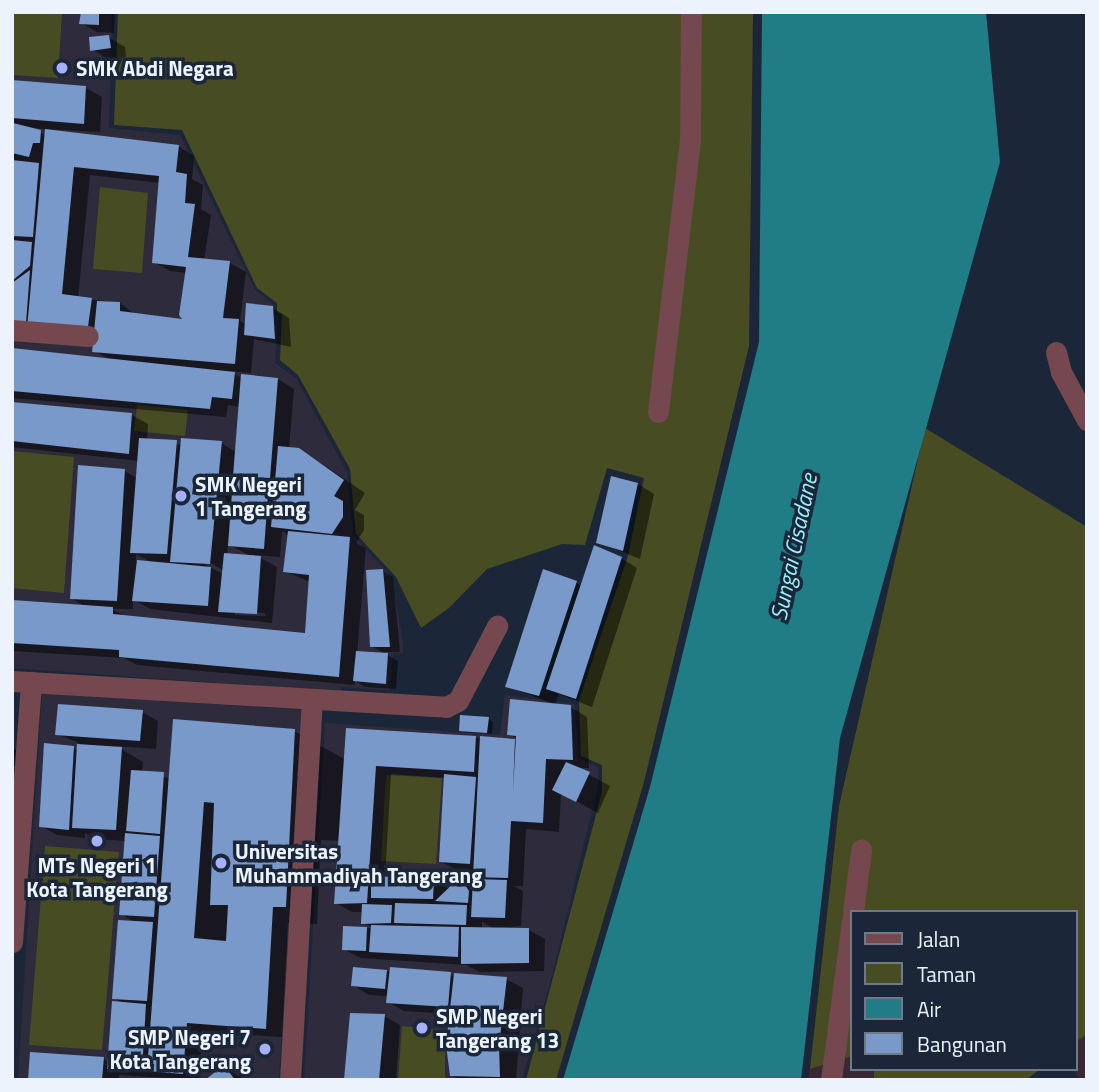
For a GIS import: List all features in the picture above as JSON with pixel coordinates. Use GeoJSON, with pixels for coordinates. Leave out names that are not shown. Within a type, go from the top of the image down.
{"type":"FeatureCollection","features":[{"type":"Feature","properties":{"kind":"street"},"geometry":{"type":"LineString","coordinates":[[658,412],[690,141],[691,12]]}},
{"type":"Feature","properties":{"kind":"street"},"geometry":{"type":"LineString","coordinates":[[12,330],[88,336]]}},
{"type":"Feature","properties":{"kind":"street"},"geometry":{"type":"LineString","coordinates":[[1056,352],[1061,372],[1087,420]]}},
{"type":"Feature","properties":{"kind":"street"},"geometry":{"type":"LineString","coordinates":[[12,942],[22,681],[312,700],[454,705],[496,626]]}},
{"type":"Feature","properties":{"kind":"street"},"geometry":{"type":"LineString","coordinates":[[290,1080],[312,700]]}},
{"type":"Feature","properties":{"kind":"street"},"geometry":{"type":"LineString","coordinates":[[853,910],[861,850]]}},
{"type":"Feature","properties":{"kind":"street"},"geometry":{"type":"LineString","coordinates":[[831,1080],[850,935]]}},
{"type":"Feature","properties":{"kind":"shaded area","name":"SMK Negeri 1 Tangerang"},"geometry":{"type":"Polygon","coordinates":[[[12,12],[112,12],[109,128],[180,135],[255,290],[274,305],[274,315],[278,316],[275,363],[296,378],[347,472],[353,535],[392,578],[403,654],[393,653],[390,690],[341,687],[340,692],[12,668],[12,12]]]}},
{"type":"Feature","properties":{"kind":"shaded area"},"geometry":{"type":"Polygon","coordinates":[[[42,693],[304,710],[279,1080],[18,1080],[42,693]]]}},
{"type":"Feature","properties":{"kind":"shaded area"},"geometry":{"type":"Polygon","coordinates":[[[505,695],[575,704],[578,758],[598,767],[598,786],[552,976],[522,1080],[304,1080],[325,723],[500,735],[505,695]]]}},
{"type":"Feature","properties":{"kind":"shaded area"},"geometry":{"type":"Polygon","coordinates":[[[1087,1034],[1087,1080],[1080,1080],[1074,1071],[1078,1071],[1078,1041],[1087,1034]]]}},
{"type":"Feature","properties":{"kind":"shaded area"},"geometry":{"type":"Polygon","coordinates":[[[850,1057],[850,1071],[874,1071],[874,1080],[808,1080],[810,1069],[850,1057]]]}},
{"type":"Feature","properties":{"kind":"green space"},"geometry":{"type":"Polygon","coordinates":[[[12,12],[62,12],[58,78],[12,75],[12,12]]]}},
{"type":"Feature","properties":{"kind":"green space"},"geometry":{"type":"Polygon","coordinates":[[[118,12],[753,12],[749,346],[644,782],[556,1080],[526,1080],[602,792],[602,765],[581,756],[579,700],[628,556],[644,478],[607,468],[585,545],[562,544],[487,569],[449,608],[421,628],[396,577],[356,534],[350,469],[298,375],[280,360],[282,314],[277,312],[277,303],[257,288],[182,130],[114,125],[118,12]]]}},
{"type":"Feature","properties":{"kind":"green space"},"geometry":{"type":"Polygon","coordinates":[[[100,187],[148,193],[142,273],[93,269],[100,187]]]}},
{"type":"Feature","properties":{"kind":"green space"},"geometry":{"type":"Polygon","coordinates":[[[137,405],[188,410],[185,436],[134,431],[137,405]]]}},
{"type":"Feature","properties":{"kind":"green space"},"geometry":{"type":"Polygon","coordinates":[[[925,428],[1087,527],[1087,1034],[1078,1041],[1078,910],[850,910],[850,1057],[810,1069],[839,806],[925,428]]]}},
{"type":"Feature","properties":{"kind":"green space"},"geometry":{"type":"Polygon","coordinates":[[[12,451],[74,457],[64,593],[12,588],[12,451]]]}},
{"type":"Feature","properties":{"kind":"green space"},"geometry":{"type":"Polygon","coordinates":[[[386,775],[442,778],[436,864],[381,861],[386,775]]]}},
{"type":"Feature","properties":{"kind":"green space"},"geometry":{"type":"Polygon","coordinates":[[[45,846],[119,852],[102,1050],[29,1045],[45,846]]]}},
{"type":"Feature","properties":{"kind":"green space"},"geometry":{"type":"Polygon","coordinates":[[[402,1026],[445,1030],[445,1077],[452,1080],[398,1080],[402,1026]]]}},
{"type":"Feature","properties":{"kind":"green space"},"geometry":{"type":"Polygon","coordinates":[[[874,1071],[1037,1071],[1026,1080],[874,1080],[874,1071]]]}},
{"type":"Feature","properties":{"kind":"water","name":"Sungai Cisadane"},"geometry":{"type":"Polygon","coordinates":[[[762,12],[986,12],[1000,162],[840,738],[801,1080],[563,1080],[650,787],[759,342],[762,12]]]}},
{"type":"Feature","properties":{"kind":"building"},"geometry":{"type":"Polygon","coordinates":[[[81,12],[99,12],[99,25],[79,24],[81,12]]]}},
{"type":"Feature","properties":{"kind":"building"},"geometry":{"type":"Polygon","coordinates":[[[109,35],[111,48],[90,51],[89,37],[109,35]]]}},
{"type":"Feature","properties":{"kind":"building"},"geometry":{"type":"Polygon","coordinates":[[[12,80],[86,86],[84,124],[12,118],[12,80]]]}},
{"type":"Feature","properties":{"kind":"building"},"geometry":{"type":"Polygon","coordinates":[[[13,123],[41,130],[40,143],[33,143],[29,157],[12,153],[13,123]]]}},
{"type":"Feature","properties":{"kind":"building"},"geometry":{"type":"Polygon","coordinates":[[[45,129],[179,145],[176,172],[187,174],[185,203],[195,204],[188,257],[230,261],[223,318],[239,319],[235,364],[92,352],[97,301],[120,302],[120,311],[182,319],[179,315],[186,267],[152,263],[159,176],[74,167],[62,294],[92,298],[87,334],[27,329],[45,129]]]}},
{"type":"Feature","properties":{"kind":"building"},"geometry":{"type":"Polygon","coordinates":[[[12,160],[39,163],[33,237],[12,236],[12,160]]]}},
{"type":"Feature","properties":{"kind":"building"},"geometry":{"type":"Polygon","coordinates":[[[12,240],[32,242],[30,266],[12,281],[12,240]]]}},
{"type":"Feature","properties":{"kind":"building"},"geometry":{"type":"Polygon","coordinates":[[[30,270],[26,323],[12,322],[12,283],[30,270]]]}},
{"type":"Feature","properties":{"kind":"building"},"geometry":{"type":"Polygon","coordinates":[[[246,303],[273,306],[275,339],[244,335],[246,303]]]}},
{"type":"Feature","properties":{"kind":"building"},"geometry":{"type":"Polygon","coordinates":[[[12,348],[235,372],[232,399],[212,397],[210,409],[12,391],[12,348]]]}},
{"type":"Feature","properties":{"kind":"building"},"geometry":{"type":"Polygon","coordinates":[[[241,374],[278,378],[270,478],[233,476],[241,374]]]}},
{"type":"Feature","properties":{"kind":"building"},"geometry":{"type":"Polygon","coordinates":[[[12,402],[132,413],[129,454],[12,441],[12,402]]]}},
{"type":"Feature","properties":{"kind":"building"},"geometry":{"type":"Polygon","coordinates":[[[139,438],[177,440],[167,554],[130,553],[139,438]]]}},
{"type":"Feature","properties":{"kind":"building"},"geometry":{"type":"Polygon","coordinates":[[[181,438],[222,441],[210,564],[170,562],[181,438]]]}},
{"type":"Feature","properties":{"kind":"building"},"geometry":{"type":"Polygon","coordinates":[[[278,446],[299,448],[344,480],[334,496],[343,501],[343,517],[332,534],[271,527],[278,446]]]}},
{"type":"Feature","properties":{"kind":"building"},"geometry":{"type":"Polygon","coordinates":[[[78,465],[125,469],[117,601],[70,599],[78,465]]]}},
{"type":"Feature","properties":{"kind":"building"},"geometry":{"type":"Polygon","coordinates":[[[611,476],[638,483],[623,551],[596,543],[611,476]]]}},
{"type":"Feature","properties":{"kind":"building"},"geometry":{"type":"Polygon","coordinates":[[[233,479],[269,482],[264,549],[228,546],[233,479]]]}},
{"type":"Feature","properties":{"kind":"building"},"geometry":{"type":"Polygon","coordinates":[[[288,531],[350,537],[339,677],[119,657],[119,650],[12,643],[12,600],[113,607],[113,614],[305,633],[309,575],[283,572],[288,531]]]}},
{"type":"Feature","properties":{"kind":"building"},"geometry":{"type":"Polygon","coordinates":[[[594,545],[622,557],[576,699],[546,689],[594,545]]]}},
{"type":"Feature","properties":{"kind":"building"},"geometry":{"type":"Polygon","coordinates":[[[224,553],[261,556],[257,614],[218,612],[224,553]]]}},
{"type":"Feature","properties":{"kind":"building"},"geometry":{"type":"Polygon","coordinates":[[[137,560],[211,567],[208,606],[132,601],[137,560]]]}},
{"type":"Feature","properties":{"kind":"building"},"geometry":{"type":"Polygon","coordinates":[[[383,569],[390,647],[370,647],[366,570],[383,569]]]}},
{"type":"Feature","properties":{"kind":"building"},"geometry":{"type":"Polygon","coordinates":[[[543,569],[577,581],[539,696],[505,687],[543,569]]]}},
{"type":"Feature","properties":{"kind":"building"},"geometry":{"type":"Polygon","coordinates":[[[356,651],[388,653],[386,684],[353,681],[356,651]]]}},
{"type":"Feature","properties":{"kind":"building"},"geometry":{"type":"Polygon","coordinates":[[[510,699],[571,705],[573,760],[546,759],[543,823],[511,821],[508,878],[473,877],[480,736],[515,739],[513,791],[516,736],[507,735],[510,699]]]}},
{"type":"Feature","properties":{"kind":"building"},"geometry":{"type":"Polygon","coordinates":[[[58,704],[143,710],[140,741],[55,735],[58,704]]]}},
{"type":"Feature","properties":{"kind":"building"},"geometry":{"type":"Polygon","coordinates":[[[460,715],[489,717],[487,733],[459,731],[460,715]]]}},
{"type":"Feature","properties":{"kind":"building"},"geometry":{"type":"Polygon","coordinates":[[[173,719],[295,729],[286,907],[273,907],[266,1029],[187,1023],[183,1074],[147,1071],[173,719]],[[204,802],[194,938],[226,941],[228,905],[210,905],[214,803],[204,802]]]}},
{"type":"Feature","properties":{"kind":"building"},"geometry":{"type":"Polygon","coordinates":[[[346,728],[476,736],[474,772],[376,766],[367,903],[334,904],[346,728]]]}},
{"type":"Feature","properties":{"kind":"building"},"geometry":{"type":"Polygon","coordinates":[[[44,743],[74,746],[69,830],[39,827],[44,743]]]}},
{"type":"Feature","properties":{"kind":"building"},"geometry":{"type":"Polygon","coordinates":[[[77,744],[122,747],[116,830],[72,828],[77,744]]]}},
{"type":"Feature","properties":{"kind":"building"},"geometry":{"type":"Polygon","coordinates":[[[566,762],[590,772],[576,802],[552,790],[566,762]]]}},
{"type":"Feature","properties":{"kind":"building"},"geometry":{"type":"Polygon","coordinates":[[[131,770],[164,772],[160,834],[126,831],[131,770]]]}},
{"type":"Feature","properties":{"kind":"building"},"geometry":{"type":"Polygon","coordinates":[[[444,774],[476,777],[470,864],[439,862],[444,774]]]}},
{"type":"Feature","properties":{"kind":"building"},"geometry":{"type":"Polygon","coordinates":[[[125,833],[160,836],[154,917],[119,915],[125,833]]]}},
{"type":"Feature","properties":{"kind":"building"},"geometry":{"type":"Polygon","coordinates":[[[371,876],[434,879],[433,899],[371,898],[371,876]]]}},
{"type":"Feature","properties":{"kind":"building"},"geometry":{"type":"Polygon","coordinates":[[[460,877],[469,891],[468,903],[435,901],[460,877]]]}},
{"type":"Feature","properties":{"kind":"building"},"geometry":{"type":"Polygon","coordinates":[[[473,879],[507,880],[505,918],[471,917],[473,879]]]}},
{"type":"Feature","properties":{"kind":"building"},"geometry":{"type":"Polygon","coordinates":[[[395,903],[467,905],[466,925],[394,923],[395,903]]]}},
{"type":"Feature","properties":{"kind":"building"},"geometry":{"type":"Polygon","coordinates":[[[362,904],[392,905],[391,923],[361,924],[362,904]]]}},
{"type":"Feature","properties":{"kind":"building"},"geometry":{"type":"Polygon","coordinates":[[[118,920],[153,922],[147,1001],[112,999],[118,920]]]}},
{"type":"Feature","properties":{"kind":"building"},"geometry":{"type":"Polygon","coordinates":[[[371,925],[459,927],[458,957],[369,952],[371,925]]]}},
{"type":"Feature","properties":{"kind":"building"},"geometry":{"type":"Polygon","coordinates":[[[343,926],[367,927],[366,951],[342,950],[343,926]]]}},
{"type":"Feature","properties":{"kind":"building"},"geometry":{"type":"Polygon","coordinates":[[[461,927],[529,928],[529,963],[461,964],[461,927]]]}},
{"type":"Feature","properties":{"kind":"building"},"geometry":{"type":"Polygon","coordinates":[[[353,967],[387,970],[385,989],[351,986],[353,967]]]}},
{"type":"Feature","properties":{"kind":"building"},"geometry":{"type":"Polygon","coordinates":[[[390,967],[451,972],[448,1007],[386,1003],[390,967]]]}},
{"type":"Feature","properties":{"kind":"building"},"geometry":{"type":"Polygon","coordinates":[[[454,973],[507,977],[499,1046],[500,1077],[450,1076],[446,1045],[454,973]]]}},
{"type":"Feature","properties":{"kind":"building"},"geometry":{"type":"Polygon","coordinates":[[[112,1001],[146,1004],[142,1071],[107,1069],[112,1001]]]}},
{"type":"Feature","properties":{"kind":"building"},"geometry":{"type":"Polygon","coordinates":[[[350,1013],[385,1014],[379,1080],[344,1080],[350,1013]]]}},
{"type":"Feature","properties":{"kind":"building"},"geometry":{"type":"Polygon","coordinates":[[[30,1052],[104,1057],[102,1080],[28,1080],[30,1052]]]}},
{"type":"Feature","properties":{"kind":"building"},"geometry":{"type":"Polygon","coordinates":[[[224,1065],[235,1080],[205,1080],[224,1065]]]}},
{"type":"Feature","properties":{"kind":"place","name":"SMK Abdi Negara"},"geometry":{"type":"Point","coordinates":[62,68]}},
{"type":"Feature","properties":{"kind":"place","name":"SMK Negeri 1 Tangerang"},"geometry":{"type":"Point","coordinates":[181,496]}},
{"type":"Feature","properties":{"kind":"place","name":"MTs Negeri 1 Kota Tangerang"},"geometry":{"type":"Point","coordinates":[97,841]}},
{"type":"Feature","properties":{"kind":"place","name":"Universitas Muhammadiyah Tangerang"},"geometry":{"type":"Point","coordinates":[221,863]}},
{"type":"Feature","properties":{"kind":"place","name":"SMP Negeri Tangerang 13"},"geometry":{"type":"Point","coordinates":[422,1028]}},
{"type":"Feature","properties":{"kind":"place","name":"SMP Negeri 7 Kota Tangerang"},"geometry":{"type":"Point","coordinates":[265,1049]}}]}
